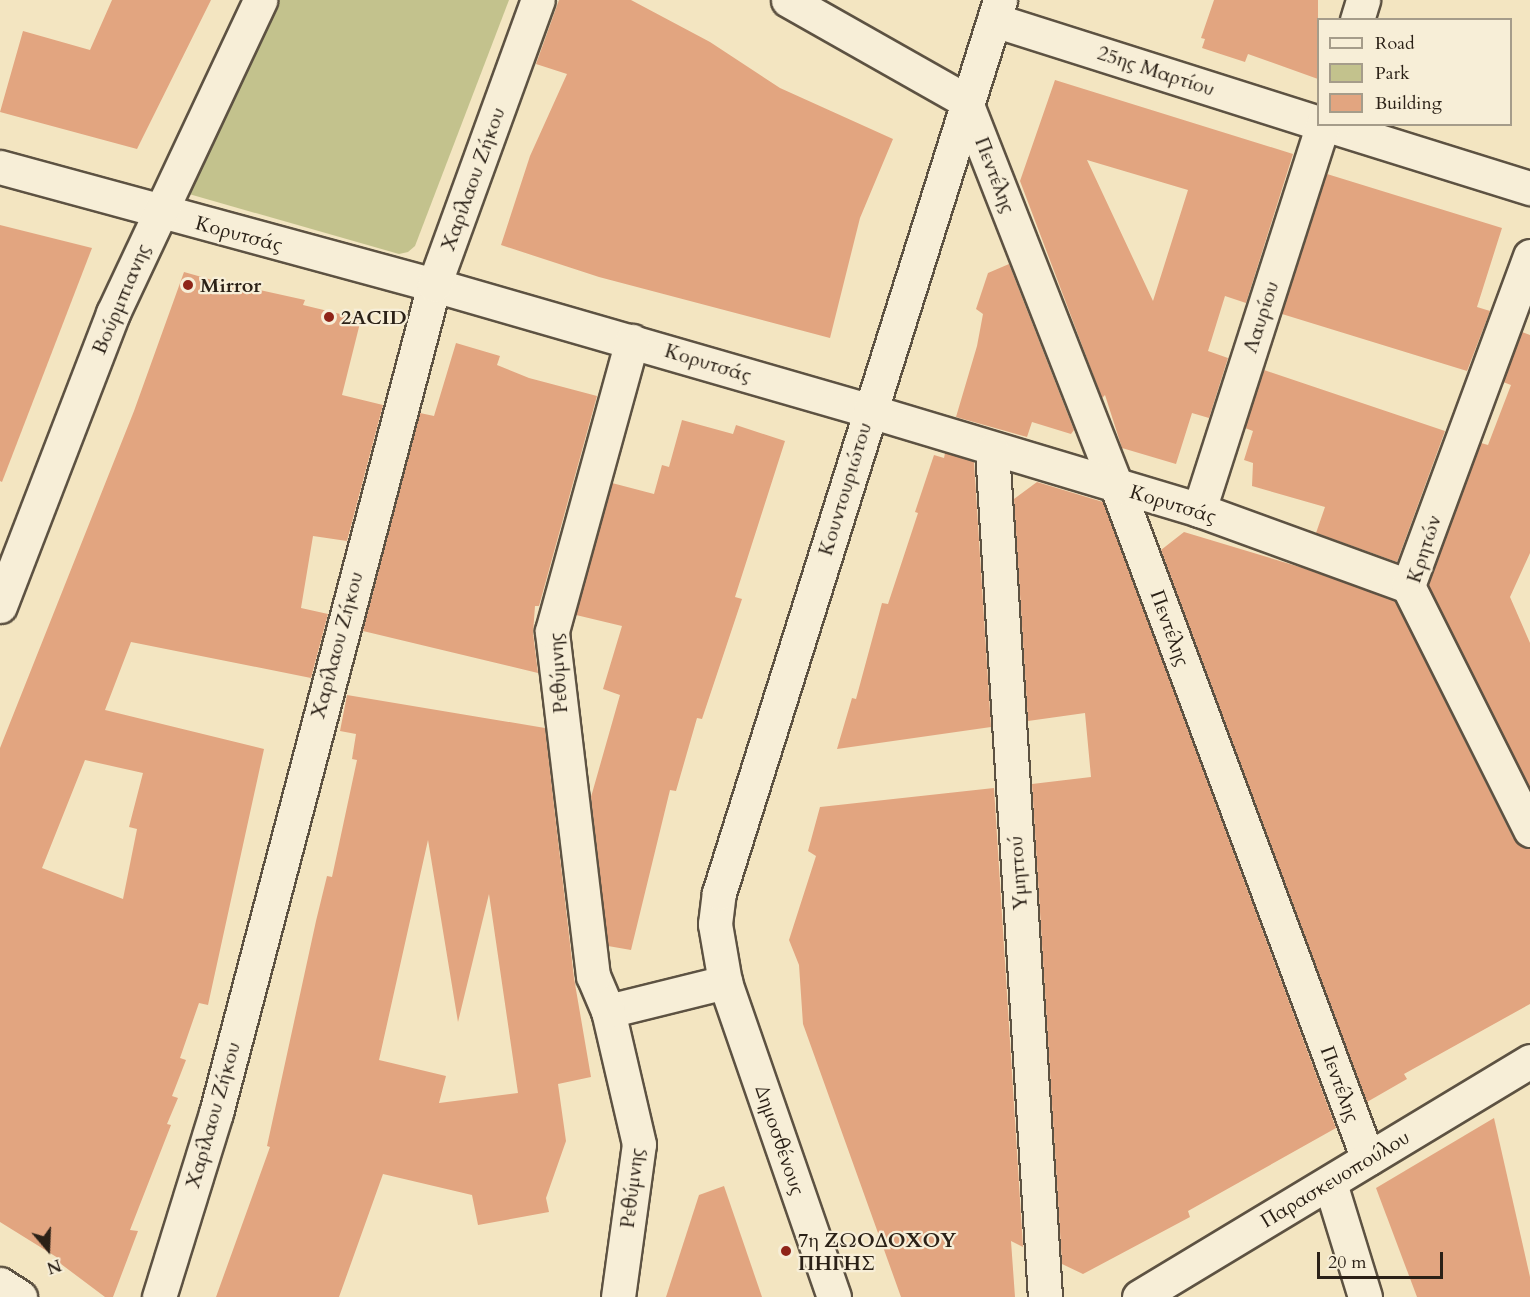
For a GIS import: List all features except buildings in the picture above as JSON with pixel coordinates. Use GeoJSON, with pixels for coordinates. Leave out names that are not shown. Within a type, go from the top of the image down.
{"type":"FeatureCollection","features":[{"type":"Feature","properties":{"kind":"street","name":"Βούρμπιανης"},"geometry":{"type":"LineString","coordinates":[[0,606],[113,313],[260,0]]}},
{"type":"Feature","properties":{"kind":"street","name":"Χαρίλαου Ζήκου"},"geometry":{"type":"LineString","coordinates":[[159,1297],[216,1113],[434,285],[538,0]]}},
{"type":"Feature","properties":{"kind":"street"},"geometry":{"type":"LineString","coordinates":[[788,0],[965,100]]}},
{"type":"Feature","properties":{"kind":"street"},"geometry":{"type":"LineString","coordinates":[[1358,18],[1363,0]]}},
{"type":"Feature","properties":{"kind":"street","name":"Κουντουριώτου"},"geometry":{"type":"LineString","coordinates":[[725,982],[715,924],[719,893],[965,100],[997,10]]}},
{"type":"Feature","properties":{"kind":"street","name":"25ης Μαρτίου"},"geometry":{"type":"LineString","coordinates":[[997,10],[1317,122]]}},
{"type":"Feature","properties":{"kind":"street","name":"Πεντέλης"},"geometry":{"type":"LineString","coordinates":[[965,100],[1117,487],[1368,1159]]}},
{"type":"Feature","properties":{"kind":"street","name":"Λαυρίου"},"geometry":{"type":"LineString","coordinates":[[1199,510],[1321,126]]}},
{"type":"Feature","properties":{"kind":"street","name":"25ης Μαρτίου"},"geometry":{"type":"LineString","coordinates":[[1328,126],[1530,188]]}},
{"type":"Feature","properties":{"kind":"street","name":"Κορυτσάς"},"geometry":{"type":"LineString","coordinates":[[0,167],[158,213],[434,285],[632,340],[992,450],[1199,510],[1408,586]]}},
{"type":"Feature","properties":{"kind":"street","name":"Κρητών"},"geometry":{"type":"LineString","coordinates":[[1530,256],[1408,586],[1530,830]]}},
{"type":"Feature","properties":{"kind":"street","name":"Ρεθύμνης"},"geometry":{"type":"LineString","coordinates":[[618,1297],[639,1144],[608,1011],[593,975],[552,631],[632,340]]}},
{"type":"Feature","properties":{"kind":"street","name":"Υμηττού"},"geometry":{"type":"LineString","coordinates":[[992,450],[1045,1297]]}},
{"type":"Feature","properties":{"kind":"street"},"geometry":{"type":"LineString","coordinates":[[608,1011],[725,982]]}},
{"type":"Feature","properties":{"kind":"street","name":"Δημοσθένους"},"geometry":{"type":"LineString","coordinates":[[725,982],[834,1297]]}},
{"type":"Feature","properties":{"kind":"street","name":"Παρασκευοπούλου"},"geometry":{"type":"LineString","coordinates":[[1139,1297],[1530,1061]]}},
{"type":"Feature","properties":{"kind":"street"},"geometry":{"type":"LineString","coordinates":[[1330,1183],[1365,1297]]}},
{"type":"Feature","properties":{"kind":"street"},"geometry":{"type":"LineString","coordinates":[[0,1284],[20,1297]]}},
{"type":"Feature","properties":{"kind":"green space"},"geometry":{"type":"Polygon","coordinates":[[[279,0],[509,0],[415,246],[408,252],[399,254],[189,194],[279,0]]]}},
{"type":"Feature","properties":{"kind":"place","name":"Mirror"},"geometry":{"type":"Point","coordinates":[188,285]}},
{"type":"Feature","properties":{"kind":"place","name":"2ACID"},"geometry":{"type":"Point","coordinates":[329,317]}},
{"type":"Feature","properties":{"kind":"place","name":"7η ΖΩΟΔΟΧΟΥ ΠΗΓΗΣ"},"geometry":{"type":"Point","coordinates":[786,1251]}}]}
